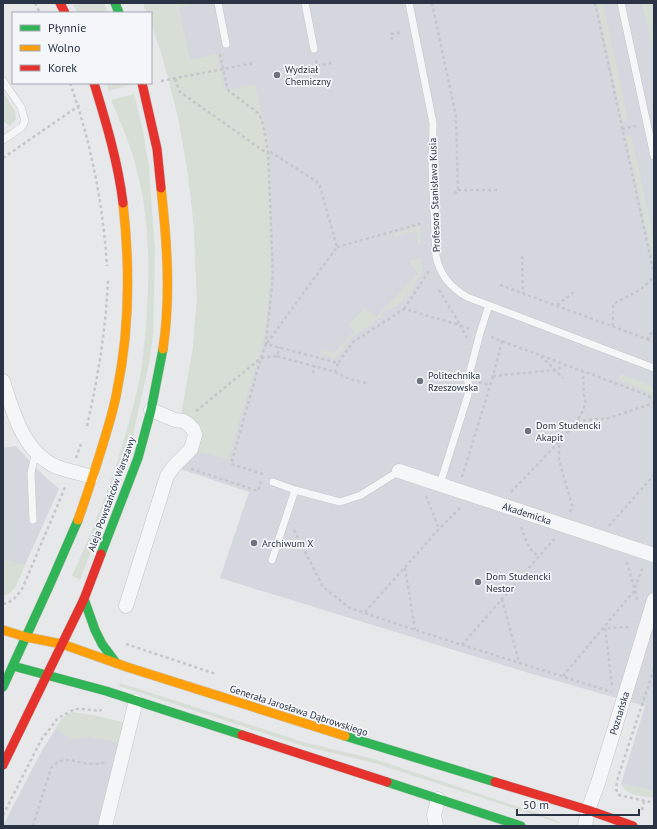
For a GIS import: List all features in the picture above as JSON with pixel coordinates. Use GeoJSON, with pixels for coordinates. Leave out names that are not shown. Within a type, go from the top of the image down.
{"type":"FeatureCollection","features":[{"type":"Feature","properties":{"kind":"main road"},"geometry":{"type":"LineString","coordinates":[[60,3],[64,12]]}},
{"type":"Feature","properties":{"kind":"main road"},"geometry":{"type":"LineString","coordinates":[[3,687],[78,518],[118,390],[124,353],[128,305],[129,264],[126,220],[114,148],[100,98],[94,84]]}},
{"type":"Feature","properties":{"kind":"main road","name":"Aleja Powstańców Warszawy"},"geometry":{"type":"LineString","coordinates":[[3,765],[84,599],[85,592],[121,505],[138,458],[151,410],[163,347],[166,317],[167,268],[162,186],[157,150],[143,85]]}},
{"type":"Feature","properties":{"kind":"main road"},"geometry":{"type":"LineString","coordinates":[[84,599],[95,630],[102,644],[116,663]]}},
{"type":"Feature","properties":{"kind":"main road","name":"Generała Jarosława Dąbrowskiego"},"geometry":{"type":"LineString","coordinates":[[3,630],[26,637],[62,644],[329,732],[588,810],[633,826]]}},
{"type":"Feature","properties":{"kind":"main road"},"geometry":{"type":"LineString","coordinates":[[3,663],[48,674],[136,701],[521,826]]}},
{"type":"Feature","properties":{"kind":"street"},"geometry":{"type":"LineString","coordinates":[[3,381],[21,430],[36,451],[51,464],[92,477]]}},
{"type":"Feature","properties":{"kind":"street"},"geometry":{"type":"LineString","coordinates":[[126,606],[167,476],[191,449],[195,435],[193,429],[184,421],[174,420],[151,410]]}},
{"type":"Feature","properties":{"kind":"street","name":"Akademicka"},"geometry":{"type":"LineString","coordinates":[[399,471],[599,536],[622,545],[649,560]]}},
{"type":"Feature","properties":{"kind":"street","name":"Poznańska"},"geometry":{"type":"LineString","coordinates":[[585,826],[588,810],[654,600]]}},
{"type":"Feature","properties":{"kind":"street"},"geometry":{"type":"LineString","coordinates":[[105,826],[136,701]]}},
{"type":"Feature","properties":{"kind":"street"},"geometry":{"type":"LineString","coordinates":[[436,826],[434,815],[438,799]]}},
{"type":"Feature","properties":{"kind":"lane"},"geometry":{"type":"LineString","coordinates":[[218,3],[226,44]]}},
{"type":"Feature","properties":{"kind":"lane"},"geometry":{"type":"LineString","coordinates":[[305,3],[314,49]]}},
{"type":"Feature","properties":{"kind":"lane","name":"Profesora Stanisława Kusia"},"geometry":{"type":"LineString","coordinates":[[409,3],[433,123],[432,166],[435,248],[438,263],[444,278],[457,291],[467,297],[654,368]]}},
{"type":"Feature","properties":{"kind":"lane"},"geometry":{"type":"LineString","coordinates":[[621,3],[654,156]]}},
{"type":"Feature","properties":{"kind":"lane"},"geometry":{"type":"LineString","coordinates":[[3,81],[21,107],[25,121],[22,127],[3,140]]}},
{"type":"Feature","properties":{"kind":"lane"},"geometry":{"type":"LineString","coordinates":[[440,484],[468,395],[468,379],[489,305]]}},
{"type":"Feature","properties":{"kind":"lane"},"geometry":{"type":"LineString","coordinates":[[33,520],[32,473],[36,451]]}},
{"type":"Feature","properties":{"kind":"lane"},"geometry":{"type":"LineString","coordinates":[[273,482],[295,490],[340,502],[360,495],[399,471]]}},
{"type":"Feature","properties":{"kind":"lane"},"geometry":{"type":"LineString","coordinates":[[272,560],[295,490]]}},
{"type":"Feature","properties":{"kind":"path"},"geometry":{"type":"LineString","coordinates":[[35,3],[40,12]]}},
{"type":"Feature","properties":{"kind":"path"},"geometry":{"type":"LineString","coordinates":[[432,3],[456,116],[458,190]]}},
{"type":"Feature","properties":{"kind":"path"},"geometry":{"type":"LineString","coordinates":[[595,3],[654,276],[640,290],[613,304],[613,326]]}},
{"type":"Feature","properties":{"kind":"path"},"geometry":{"type":"LineString","coordinates":[[392,40],[391,34],[402,32],[403,39]]}},
{"type":"Feature","properties":{"kind":"path"},"geometry":{"type":"LineString","coordinates":[[226,44],[220,54],[227,87],[229,91],[258,113],[262,120],[268,153],[273,275],[266,344],[231,464],[263,474],[273,482]]}},
{"type":"Feature","properties":{"kind":"path"},"geometry":{"type":"LineString","coordinates":[[152,83],[254,63]]}},
{"type":"Feature","properties":{"kind":"path"},"geometry":{"type":"LineString","coordinates":[[317,66],[330,63],[331,66]]}},
{"type":"Feature","properties":{"kind":"path"},"geometry":{"type":"LineString","coordinates":[[175,79],[180,92],[268,153],[319,183],[337,247]]}},
{"type":"Feature","properties":{"kind":"path"},"geometry":{"type":"LineString","coordinates":[[70,84],[87,136],[98,188],[108,267]]}},
{"type":"Feature","properties":{"kind":"path"},"geometry":{"type":"LineString","coordinates":[[3,158],[78,106],[100,98]]}},
{"type":"Feature","properties":{"kind":"path"},"geometry":{"type":"LineString","coordinates":[[453,195],[458,190],[498,190]]}},
{"type":"Feature","properties":{"kind":"path"},"geometry":{"type":"LineString","coordinates":[[424,217],[424,230]]}},
{"type":"Feature","properties":{"kind":"path"},"geometry":{"type":"LineString","coordinates":[[266,344],[337,247],[424,223]]}},
{"type":"Feature","properties":{"kind":"path"},"geometry":{"type":"LineString","coordinates":[[522,256],[523,293]]}},
{"type":"Feature","properties":{"kind":"path"},"geometry":{"type":"LineString","coordinates":[[335,372],[338,363],[353,342],[404,309],[430,268],[432,274]]}},
{"type":"Feature","properties":{"kind":"path"},"geometry":{"type":"LineString","coordinates":[[86,429],[94,394],[106,317],[108,273]]}},
{"type":"Feature","properties":{"kind":"path"},"geometry":{"type":"LineString","coordinates":[[500,285],[654,342]]}},
{"type":"Feature","properties":{"kind":"path"},"geometry":{"type":"LineString","coordinates":[[437,287],[468,339]]}},
{"type":"Feature","properties":{"kind":"path"},"geometry":{"type":"LineString","coordinates":[[556,305],[574,292]]}},
{"type":"Feature","properties":{"kind":"path"},"geometry":{"type":"LineString","coordinates":[[404,309],[460,325],[566,364],[647,395],[654,401],[608,418],[576,421]]}},
{"type":"Feature","properties":{"kind":"path"},"geometry":{"type":"LineString","coordinates":[[647,339],[654,330]]}},
{"type":"Feature","properties":{"kind":"path"},"geometry":{"type":"LineString","coordinates":[[458,490],[493,376],[502,341]]}},
{"type":"Feature","properties":{"kind":"path"},"geometry":{"type":"LineString","coordinates":[[266,344],[338,363]]}},
{"type":"Feature","properties":{"kind":"path"},"geometry":{"type":"LineString","coordinates":[[277,356],[280,347]]}},
{"type":"Feature","properties":{"kind":"path"},"geometry":{"type":"LineString","coordinates":[[540,355],[563,378]]}},
{"type":"Feature","properties":{"kind":"path"},"geometry":{"type":"LineString","coordinates":[[184,421],[261,358],[277,356],[335,372],[347,378],[369,384]]}},
{"type":"Feature","properties":{"kind":"path"},"geometry":{"type":"LineString","coordinates":[[493,376],[555,370],[566,364]]}},
{"type":"Feature","properties":{"kind":"path"},"geometry":{"type":"LineString","coordinates":[[313,373],[315,366]]}},
{"type":"Feature","properties":{"kind":"path"},"geometry":{"type":"LineString","coordinates":[[500,504],[559,442],[585,407],[586,400],[584,396],[583,371]]}},
{"type":"Feature","properties":{"kind":"path"},"geometry":{"type":"LineString","coordinates":[[468,379],[490,386]]}},
{"type":"Feature","properties":{"kind":"path"},"geometry":{"type":"LineString","coordinates":[[462,645],[566,526],[572,505],[559,460],[559,442]]}},
{"type":"Feature","properties":{"kind":"path"},"geometry":{"type":"LineString","coordinates":[[3,604],[13,600],[18,594],[71,471],[81,444]]}},
{"type":"Feature","properties":{"kind":"path"},"geometry":{"type":"LineString","coordinates":[[177,463],[258,491],[263,474]]}},
{"type":"Feature","properties":{"kind":"path"},"geometry":{"type":"LineString","coordinates":[[599,536],[654,475]]}},
{"type":"Feature","properties":{"kind":"path"},"geometry":{"type":"LineString","coordinates":[[419,478],[438,529]]}},
{"type":"Feature","properties":{"kind":"path"},"geometry":{"type":"LineString","coordinates":[[365,612],[438,529],[473,495]]}},
{"type":"Feature","properties":{"kind":"path"},"geometry":{"type":"LineString","coordinates":[[514,509],[529,548],[539,557]]}},
{"type":"Feature","properties":{"kind":"path"},"geometry":{"type":"LineString","coordinates":[[287,515],[323,587],[350,608],[612,692],[605,628]]}},
{"type":"Feature","properties":{"kind":"path"},"geometry":{"type":"LineString","coordinates":[[622,545],[639,606]]}},
{"type":"Feature","properties":{"kind":"path"},"geometry":{"type":"LineString","coordinates":[[563,676],[605,628],[634,591],[649,560]]}},
{"type":"Feature","properties":{"kind":"path"},"geometry":{"type":"LineString","coordinates":[[405,568],[415,630]]}},
{"type":"Feature","properties":{"kind":"path"},"geometry":{"type":"LineString","coordinates":[[27,575],[34,578]]}},
{"type":"Feature","properties":{"kind":"path"},"geometry":{"type":"LineString","coordinates":[[502,599],[519,662]]}},
{"type":"Feature","properties":{"kind":"path"},"geometry":{"type":"LineString","coordinates":[[605,628],[631,627]]}},
{"type":"Feature","properties":{"kind":"path"},"geometry":{"type":"LineString","coordinates":[[654,669],[618,777],[616,789],[619,795],[654,803]]}},
{"type":"Feature","properties":{"kind":"path"},"geometry":{"type":"LineString","coordinates":[[3,815],[42,740],[58,718],[75,709],[100,711],[102,706]]}},
{"type":"Feature","properties":{"kind":"path"},"geometry":{"type":"LineString","coordinates":[[47,725],[51,726]]}},
{"type":"Feature","properties":{"kind":"path"},"geometry":{"type":"LineString","coordinates":[[33,826],[51,768],[56,762],[62,760],[94,764],[122,758]]}},
{"type":"Feature","properties":{"kind":"shaded area"},"geometry":{"type":"Polygon","coordinates":[[[83,3],[104,3],[108,12],[77,12],[73,5],[83,3]]]}},
{"type":"Feature","properties":{"kind":"shaded area","name":"Politechnika Rzeszowska"},"geometry":{"type":"Polygon","coordinates":[[[143,3],[654,3],[654,791],[621,784],[645,706],[529,673],[220,578],[249,492],[177,468],[196,451],[193,347],[197,300],[194,226],[188,173],[178,116],[161,51],[152,26],[152,12],[147,12],[143,3]]]}},
{"type":"Feature","properties":{"kind":"shaded area"},"geometry":{"type":"Polygon","coordinates":[[[143,3],[197,3],[179,8],[190,60],[217,54],[225,90],[255,84],[269,146],[271,274],[264,339],[228,459],[196,451],[181,415],[193,347],[197,300],[194,226],[188,173],[178,116],[161,51],[152,27],[152,12],[147,12],[143,3]]]}},
{"type":"Feature","properties":{"kind":"shaded area"},"geometry":{"type":"Polygon","coordinates":[[[597,3],[603,3],[628,121],[623,122],[597,3]]]}},
{"type":"Feature","properties":{"kind":"shaded area"},"geometry":{"type":"Polygon","coordinates":[[[642,3],[654,3],[654,55],[642,3]]]}},
{"type":"Feature","properties":{"kind":"shaded area"},"geometry":{"type":"Polygon","coordinates":[[[106,84],[132,84],[109,91],[106,84]]]}},
{"type":"Feature","properties":{"kind":"shaded area"},"geometry":{"type":"Polygon","coordinates":[[[3,92],[15,111],[16,119],[10,126],[3,121],[3,92]]]}},
{"type":"Feature","properties":{"kind":"shaded area"},"geometry":{"type":"Polygon","coordinates":[[[134,94],[142,126],[149,167],[155,249],[153,336],[149,364],[129,452],[80,580],[72,576],[93,527],[118,460],[137,391],[147,316],[148,253],[142,191],[132,153],[111,100],[134,94]]]}},
{"type":"Feature","properties":{"kind":"shaded area"},"geometry":{"type":"Polygon","coordinates":[[[631,135],[654,239],[654,263],[626,136],[631,135]]]}},
{"type":"Feature","properties":{"kind":"shaded area"},"geometry":{"type":"Polygon","coordinates":[[[420,226],[420,245],[418,244],[416,231],[395,237],[392,234],[420,226]]]}},
{"type":"Feature","properties":{"kind":"shaded area"},"geometry":{"type":"Polygon","coordinates":[[[421,258],[423,270],[406,299],[380,314],[381,317],[349,340],[337,357],[335,358],[322,354],[322,349],[334,353],[354,331],[349,325],[365,307],[376,317],[419,273],[409,263],[411,260],[421,258]]]}},
{"type":"Feature","properties":{"kind":"shaded area"},"geometry":{"type":"Polygon","coordinates":[[[621,374],[652,386],[654,396],[646,391],[619,380],[621,374]]]}},
{"type":"Feature","properties":{"kind":"shaded area"},"geometry":{"type":"Polygon","coordinates":[[[16,446],[37,469],[59,489],[25,565],[3,560],[3,448],[16,446]]]}},
{"type":"Feature","properties":{"kind":"shaded area"},"geometry":{"type":"Polygon","coordinates":[[[3,560],[25,565],[14,588],[7,595],[3,596],[3,560]]]}},
{"type":"Feature","properties":{"kind":"shaded area"},"geometry":{"type":"Polygon","coordinates":[[[120,683],[303,742],[374,759],[560,822],[559,823],[374,763],[303,746],[119,686],[120,683]]]}},
{"type":"Feature","properties":{"kind":"shaded area"},"geometry":{"type":"Polygon","coordinates":[[[72,712],[93,715],[126,723],[121,743],[88,736],[71,739],[56,728],[62,718],[72,712]]]}},
{"type":"Feature","properties":{"kind":"shaded area"},"geometry":{"type":"Polygon","coordinates":[[[56,728],[71,739],[88,736],[121,743],[101,826],[3,826],[40,754],[56,728]]]}},
{"type":"Feature","properties":{"kind":"shaded area"},"geometry":{"type":"Polygon","coordinates":[[[621,784],[654,791],[654,798],[631,793],[623,788],[621,784]]]}},
{"type":"Feature","properties":{"kind":"traffic: fast"},"geometry":{"type":"LineString","coordinates":[[115,3],[119,12]]}},
{"type":"Feature","properties":{"kind":"traffic: fast"},"geometry":{"type":"LineString","coordinates":[[101,554],[138,458],[151,410],[163,349]]}},
{"type":"Feature","properties":{"kind":"traffic: fast"},"geometry":{"type":"LineString","coordinates":[[3,687],[78,520]]}},
{"type":"Feature","properties":{"kind":"traffic: fast"},"geometry":{"type":"LineString","coordinates":[[84,599],[95,630],[102,644],[116,663]]}},
{"type":"Feature","properties":{"kind":"traffic: fast"},"geometry":{"type":"LineString","coordinates":[[13,666],[106,691],[242,735]]}},
{"type":"Feature","properties":{"kind":"traffic: fast"},"geometry":{"type":"LineString","coordinates":[[345,736],[495,782]]}},
{"type":"Feature","properties":{"kind":"traffic: fast"},"geometry":{"type":"LineString","coordinates":[[387,782],[521,826]]}},
{"type":"Feature","properties":{"kind":"traffic: slow"},"geometry":{"type":"LineString","coordinates":[[161,188],[167,268],[167,309],[163,349]]}},
{"type":"Feature","properties":{"kind":"traffic: slow"},"geometry":{"type":"LineString","coordinates":[[78,520],[111,418],[121,368],[128,297],[127,250],[123,203]]}},
{"type":"Feature","properties":{"kind":"traffic: slow"},"geometry":{"type":"LineString","coordinates":[[3,630],[26,637]]}},
{"type":"Feature","properties":{"kind":"traffic: slow"},"geometry":{"type":"LineString","coordinates":[[26,637],[62,644],[127,667],[345,736]]}},
{"type":"Feature","properties":{"kind":"traffic: jam"},"geometry":{"type":"LineString","coordinates":[[60,3],[64,12]]}},
{"type":"Feature","properties":{"kind":"traffic: jam"},"geometry":{"type":"LineString","coordinates":[[94,84],[115,157],[123,203]]}},
{"type":"Feature","properties":{"kind":"traffic: jam"},"geometry":{"type":"LineString","coordinates":[[142,84],[157,149],[161,188]]}},
{"type":"Feature","properties":{"kind":"traffic: jam"},"geometry":{"type":"LineString","coordinates":[[3,765],[84,599],[101,554]]}},
{"type":"Feature","properties":{"kind":"traffic: jam"},"geometry":{"type":"LineString","coordinates":[[242,735],[387,782]]}},
{"type":"Feature","properties":{"kind":"traffic: jam"},"geometry":{"type":"LineString","coordinates":[[495,782],[588,810],[633,826]]}},
{"type":"Feature","properties":{"kind":"place","name":"Wydział Chemiczny"},"geometry":{"type":"Point","coordinates":[277,75]}},
{"type":"Feature","properties":{"kind":"place","name":"Politechnika Rzeszowska"},"geometry":{"type":"Point","coordinates":[420,381]}},
{"type":"Feature","properties":{"kind":"place","name":"Dom Studencki Akapit"},"geometry":{"type":"Point","coordinates":[528,431]}},
{"type":"Feature","properties":{"kind":"place","name":"Archiwum X"},"geometry":{"type":"Point","coordinates":[254,543]}},
{"type":"Feature","properties":{"kind":"place","name":"Dom Studencki Nestor"},"geometry":{"type":"Point","coordinates":[478,582]}}]}
